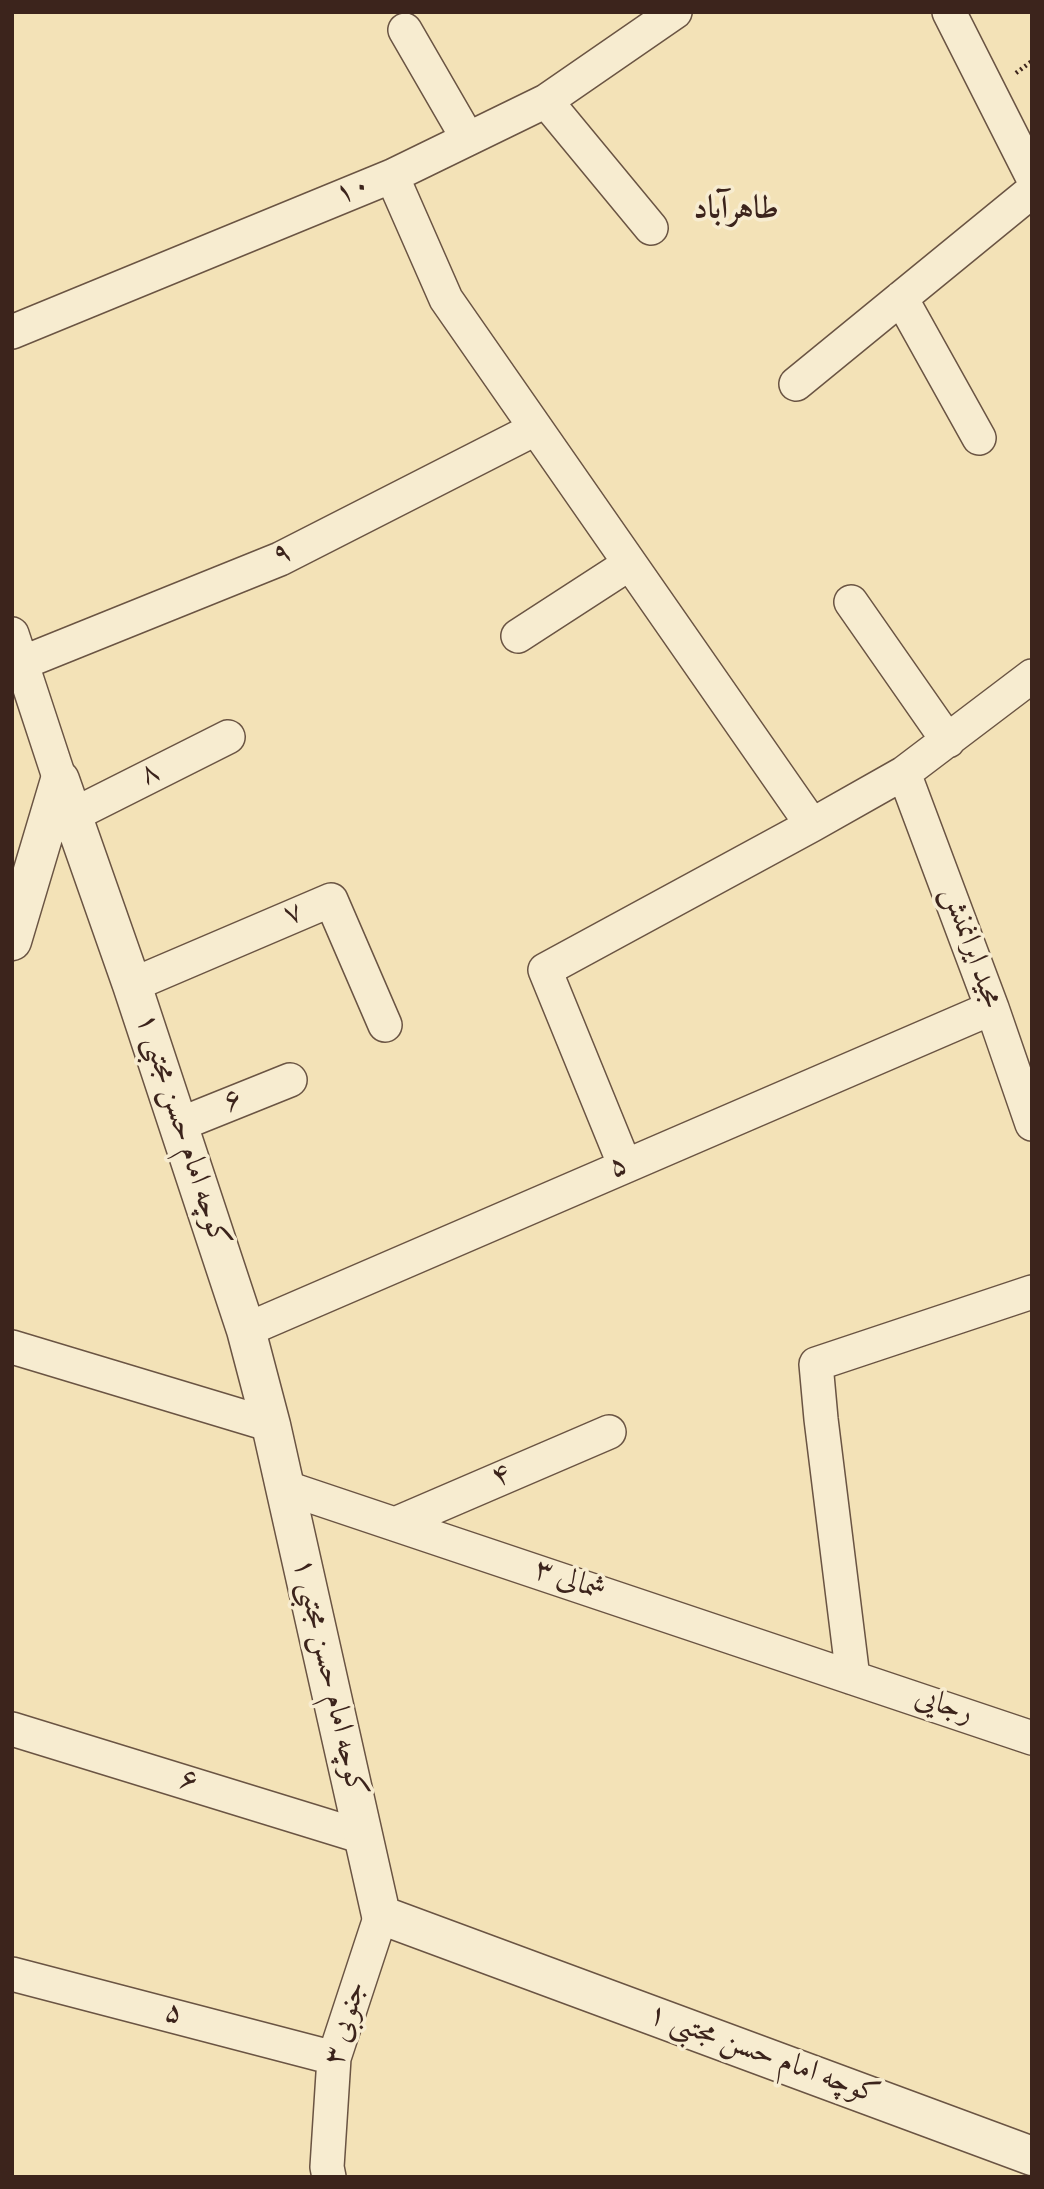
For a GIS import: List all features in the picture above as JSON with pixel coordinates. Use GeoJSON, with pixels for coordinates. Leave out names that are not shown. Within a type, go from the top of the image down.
{"type":"FeatureCollection","features":[{"type":"Feature","properties":{"kind":"street","name":"۱۰"},"geometry":{"type":"LineString","coordinates":[[12,332],[392,176],[546,101],[675,12]]}},
{"type":"Feature","properties":{"kind":"street"},"geometry":{"type":"LineString","coordinates":[[948,12],[1032,176]]}},
{"type":"Feature","properties":{"kind":"street"},"geometry":{"type":"LineString","coordinates":[[405,30],[468,139]]}},
{"type":"Feature","properties":{"kind":"street"},"geometry":{"type":"LineString","coordinates":[[546,101],[651,228]]}},
{"type":"Feature","properties":{"kind":"street"},"geometry":{"type":"LineString","coordinates":[[392,176],[446,299],[812,825]]}},
{"type":"Feature","properties":{"kind":"street"},"geometry":{"type":"LineString","coordinates":[[796,384],[1032,191]]}},
{"type":"Feature","properties":{"kind":"street"},"geometry":{"type":"LineString","coordinates":[[901,298],[979,439]]}},
{"type":"Feature","properties":{"kind":"street","name":"۹"},"geometry":{"type":"LineString","coordinates":[[17,648],[280,559],[535,429]]}},
{"type":"Feature","properties":{"kind":"street"},"geometry":{"type":"LineString","coordinates":[[518,636],[629,564]]}},
{"type":"Feature","properties":{"kind":"street"},"geometry":{"type":"LineString","coordinates":[[851,602],[948,741]]}},
{"type":"Feature","properties":{"kind":"street"},"geometry":{"type":"LineString","coordinates":[[12,941],[60,780],[17,648]]}},
{"type":"Feature","properties":{"kind":"street"},"geometry":{"type":"LineString","coordinates":[[625,1166],[545,970],[904,773],[1032,676]]}},
{"type":"Feature","properties":{"kind":"street","name":"۸"},"geometry":{"type":"LineString","coordinates":[[73,815],[228,737]]}},
{"type":"Feature","properties":{"kind":"street","name":"مجید ایرانمنش"},"geometry":{"type":"LineString","coordinates":[[904,773],[992,1008],[1032,1124]]}},
{"type":"Feature","properties":{"kind":"street","name":"کوچه امام حسن مجتبی ۱"},"geometry":{"type":"LineString","coordinates":[[60,780],[132,985],[246,1329],[271,1425],[381,1915],[1027,2156]]}},
{"type":"Feature","properties":{"kind":"street","name":"۷"},"geometry":{"type":"LineString","coordinates":[[132,985],[331,900],[385,1025]]}},
{"type":"Feature","properties":{"kind":"street","name":"۵"},"geometry":{"type":"LineString","coordinates":[[246,1329],[992,1008]]}},
{"type":"Feature","properties":{"kind":"street","name":"۶"},"geometry":{"type":"LineString","coordinates":[[178,1125],[290,1080]]}},
{"type":"Feature","properties":{"kind":"street"},"geometry":{"type":"LineString","coordinates":[[853,1678],[816,1364],[1032,1292]]}},
{"type":"Feature","properties":{"kind":"street"},"geometry":{"type":"LineString","coordinates":[[12,1347],[271,1425]]}},
{"type":"Feature","properties":{"kind":"street","name":"۴"},"geometry":{"type":"LineString","coordinates":[[395,1524],[609,1432]]}},
{"type":"Feature","properties":{"kind":"street","name":"۳ شمالی"},"geometry":{"type":"LineString","coordinates":[[284,1487],[853,1678]]}},
{"type":"Feature","properties":{"kind":"street","name":"رجایی"},"geometry":{"type":"LineString","coordinates":[[853,1678],[1032,1738]]}},
{"type":"Feature","properties":{"kind":"street","name":"۶"},"geometry":{"type":"LineString","coordinates":[[12,1729],[363,1837]]}},
{"type":"Feature","properties":{"kind":"street","name":"۳ جنوبی"},"geometry":{"type":"LineString","coordinates":[[329,2177],[327,2167],[334,2058],[381,1915]]}},
{"type":"Feature","properties":{"kind":"street","name":"۵"},"geometry":{"type":"LineString","coordinates":[[12,1974],[334,2058]]}},
{"type":"Feature","properties":{"kind":"district","name":"طاهرآباد"},"geometry":{"type":"Point","coordinates":[736,213]}}]}
